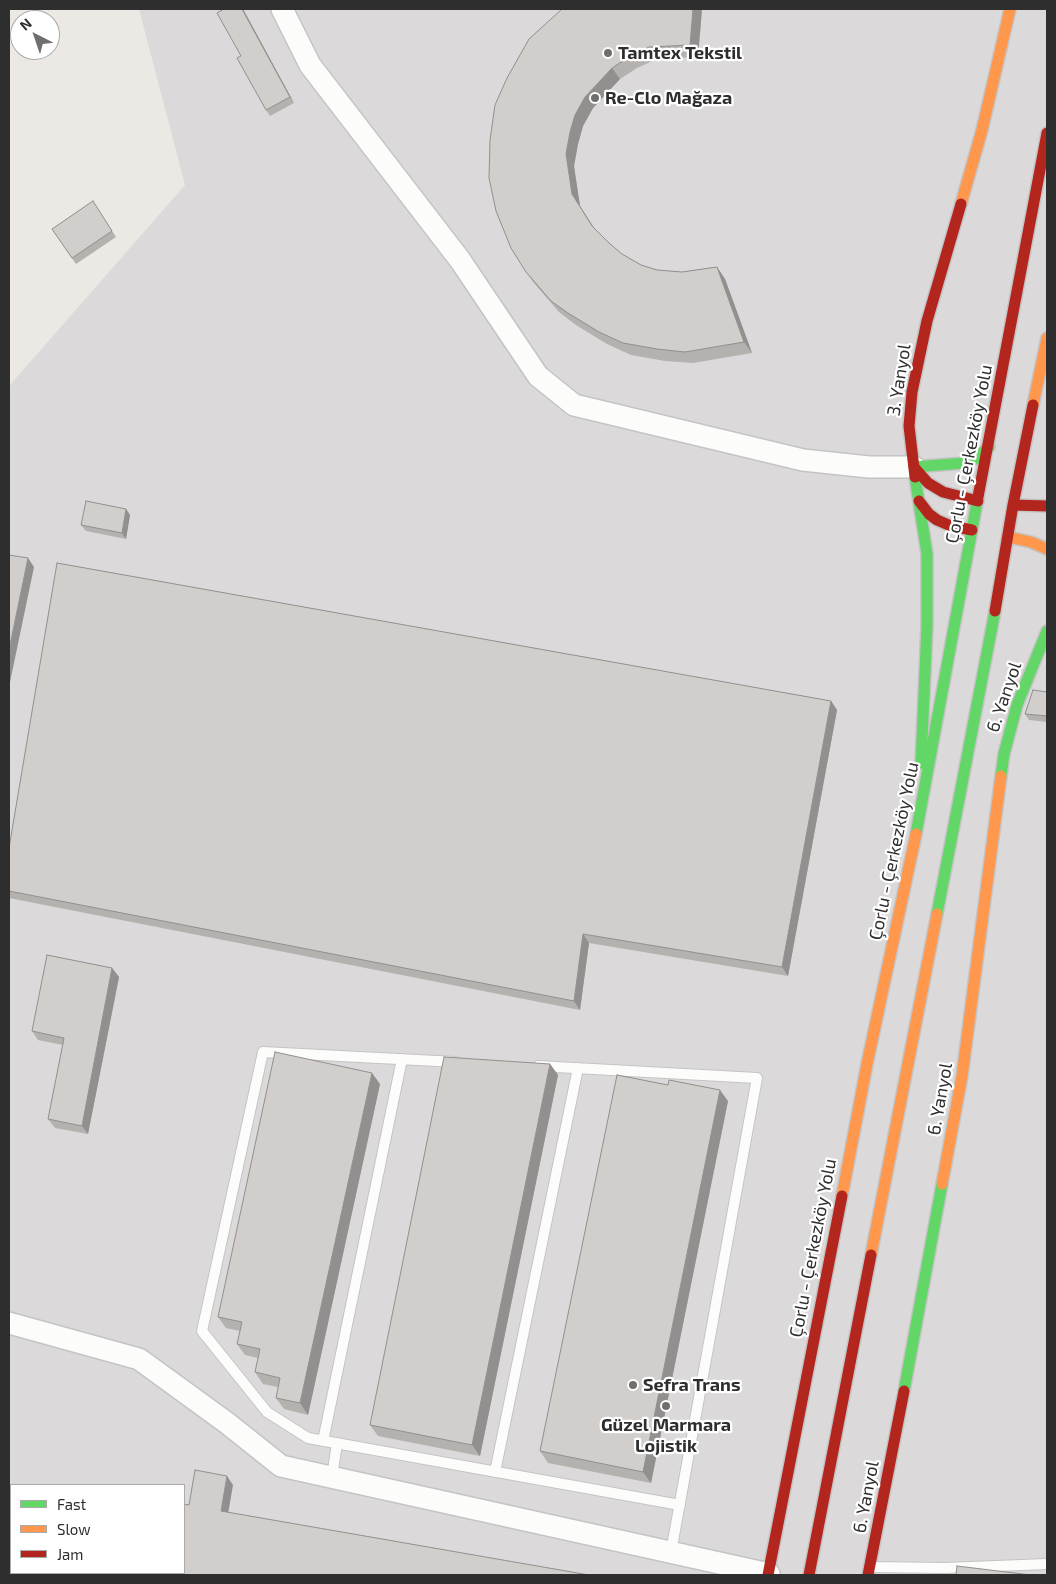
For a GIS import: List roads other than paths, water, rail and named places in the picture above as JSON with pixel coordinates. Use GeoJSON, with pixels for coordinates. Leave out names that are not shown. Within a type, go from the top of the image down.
{"type":"FeatureCollection","features":[{"type":"Feature","properties":{"kind":"main road","name":"3. Yanyol"},"geometry":{"type":"LineString","coordinates":[[918,827],[927,626],[927,554],[910,450],[909,426],[912,392],[927,321],[982,130],[1010,9]]}},
{"type":"Feature","properties":{"kind":"main road","name":"Çorlu - Çerkezköy Yolu"},"geometry":{"type":"LineString","coordinates":[[768,1574],[867,1064],[918,827],[982,501],[988,447],[1047,133]]}},
{"type":"Feature","properties":{"kind":"main road"},"geometry":{"type":"LineString","coordinates":[[809,1575],[1000,585],[1003,536],[1008,505],[1047,338]]}},
{"type":"Feature","properties":{"kind":"main road"},"geometry":{"type":"LineString","coordinates":[[914,467],[964,464],[975,459],[988,447]]}},
{"type":"Feature","properties":{"kind":"main road"},"geometry":{"type":"LineString","coordinates":[[914,467],[928,483],[943,492],[982,501]]}},
{"type":"Feature","properties":{"kind":"main road"},"geometry":{"type":"LineString","coordinates":[[919,501],[929,514],[937,520],[951,526],[976,531]]}},
{"type":"Feature","properties":{"kind":"main road"},"geometry":{"type":"LineString","coordinates":[[1008,505],[1047,506]]}},
{"type":"Feature","properties":{"kind":"main road"},"geometry":{"type":"LineString","coordinates":[[1003,536],[1031,542],[1047,549]]}},
{"type":"Feature","properties":{"kind":"main road","name":"6. Yanyol"},"geometry":{"type":"LineString","coordinates":[[869,1571],[962,1076],[1004,754],[1017,705],[1047,632]]}},
{"type":"Feature","properties":{"kind":"street"},"geometry":{"type":"LineString","coordinates":[[282,9],[310,65],[460,260],[538,376],[574,405],[803,460],[869,467],[914,467]]}},
{"type":"Feature","properties":{"kind":"street"},"geometry":{"type":"LineString","coordinates":[[9,1323],[139,1359],[227,1423],[281,1466],[768,1574]]}},
{"type":"Feature","properties":{"kind":"lane"},"geometry":{"type":"LineString","coordinates":[[470,1063],[263,1052],[202,1331],[267,1412],[308,1438],[680,1505]]}},
{"type":"Feature","properties":{"kind":"lane"},"geometry":{"type":"LineString","coordinates":[[324,1441],[402,1059]]}},
{"type":"Feature","properties":{"kind":"lane"},"geometry":{"type":"LineString","coordinates":[[529,1066],[757,1078],[672,1552]]}},
{"type":"Feature","properties":{"kind":"lane"},"geometry":{"type":"LineString","coordinates":[[495,1472],[578,1068]]}},
{"type":"Feature","properties":{"kind":"lane"},"geometry":{"type":"LineString","coordinates":[[332,1477],[337,1443]]}},
{"type":"Feature","properties":{"kind":"lane"},"geometry":{"type":"LineString","coordinates":[[869,1571],[945,1572],[1047,1564]]}},
{"type":"Feature","properties":{"kind":"place","name":"Tamtex Tekstil"},"geometry":{"type":"Point","coordinates":[608,53]}},
{"type":"Feature","properties":{"kind":"place","name":"Re-Clo Mağaza"},"geometry":{"type":"Point","coordinates":[595,98]}},
{"type":"Feature","properties":{"kind":"place","name":"Sefra Trans"},"geometry":{"type":"Point","coordinates":[633,1385]}},
{"type":"Feature","properties":{"kind":"place","name":"Güzel Marmara Lojistik"},"geometry":{"type":"Point","coordinates":[666,1406]}}]}
